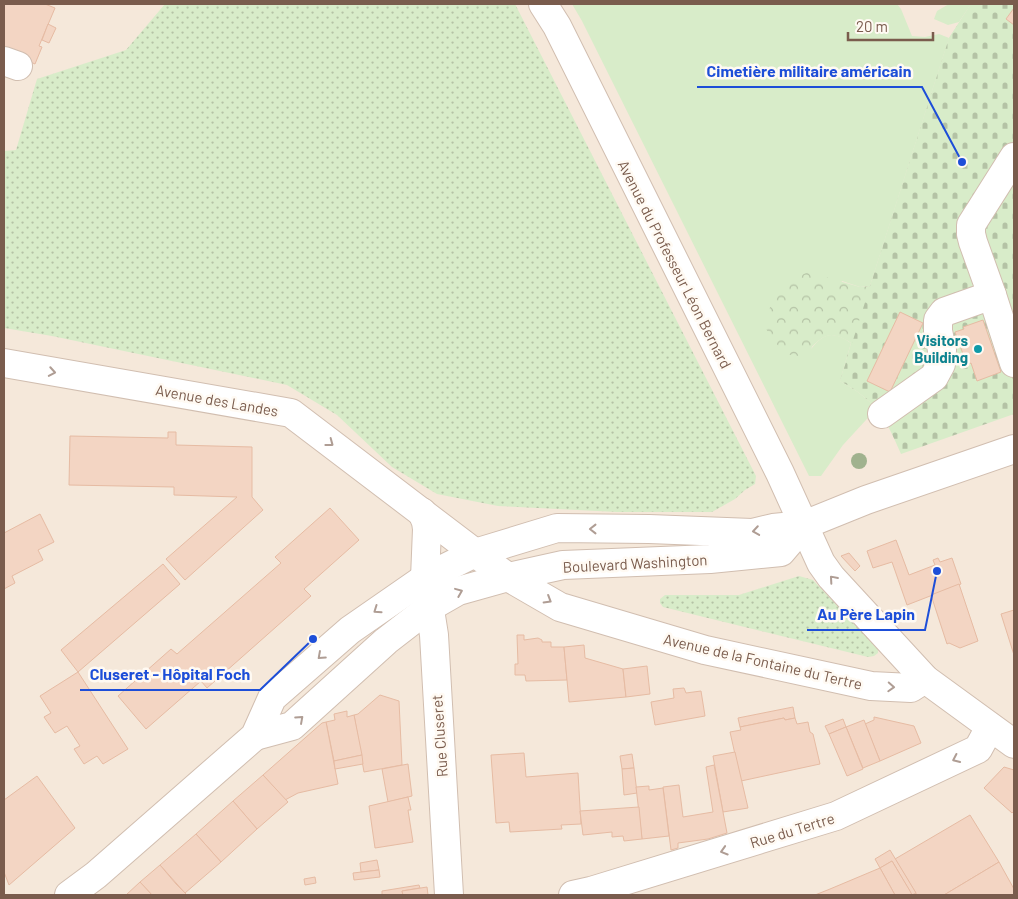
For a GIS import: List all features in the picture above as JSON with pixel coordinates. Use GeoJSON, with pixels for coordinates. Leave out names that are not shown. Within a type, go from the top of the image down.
{"type":"FeatureCollection","features":[{"type":"Feature","properties":{"kind":"street","name":"Avenue du Professeur Léon Bernard"},"geometry":{"type":"LineString","coordinates":[[543,4],[561,35],[780,473],[821,563],[831,577],[925,679],[1014,744]]}},
{"type":"Feature","properties":{"kind":"street"},"geometry":{"type":"LineString","coordinates":[[1012,348],[973,242],[971,225],[1014,157]]}},
{"type":"Feature","properties":{"kind":"street"},"geometry":{"type":"LineString","coordinates":[[882,414],[934,377],[941,364],[942,350],[938,332],[938,320],[944,312],[992,295]]}},
{"type":"Feature","properties":{"kind":"street","name":"Avenue des Landes"},"geometry":{"type":"LineString","coordinates":[[4,363],[291,414],[422,512]]}},
{"type":"Feature","properties":{"kind":"street","name":"Boulevard Washington"},"geometry":{"type":"LineString","coordinates":[[255,736],[272,698],[350,630],[425,578],[475,553],[557,528],[752,533],[774,528],[804,525],[866,500],[1014,449]]}},
{"type":"Feature","properties":{"kind":"street"},"geometry":{"type":"LineString","coordinates":[[422,512],[427,529],[425,578]]}},
{"type":"Feature","properties":{"kind":"street","name":"Avenue de la Fontaine du Tertre"},"geometry":{"type":"LineString","coordinates":[[422,512],[508,577],[560,607],[705,650],[871,686],[912,688],[925,679]]}},
{"type":"Feature","properties":{"kind":"street","name":"Boulevard Washington"},"geometry":{"type":"LineString","coordinates":[[255,736],[292,726],[372,653],[430,606],[458,591],[508,577],[563,565],[710,559],[781,552],[804,525]]}},
{"type":"Feature","properties":{"kind":"street","name":"Rue Cluseret"},"geometry":{"type":"LineString","coordinates":[[425,578],[434,635],[449,895]]}},
{"type":"Feature","properties":{"kind":"street","name":"Rue du Tertre"},"geometry":{"type":"LineString","coordinates":[[573,895],[836,816],[978,749],[990,728]]}},
{"type":"Feature","properties":{"kind":"street"},"geometry":{"type":"LineString","coordinates":[[69,895],[96,875],[255,736]]}},
{"type":"Feature","properties":{"kind":"shaded area"},"geometry":{"type":"Polygon","coordinates":[[[4,4],[1014,4],[1014,895],[4,895],[4,4]]]}},
{"type":"Feature","properties":{"kind":"green space"},"geometry":{"type":"Polygon","coordinates":[[[165,4],[515,4],[756,476],[755,484],[735,499],[712,512],[617,512],[498,506],[437,494],[392,467],[337,415],[287,385],[52,336],[4,328],[4,151],[16,150],[37,79],[126,50],[165,4]]]}},
{"type":"Feature","properties":{"kind":"green space"},"geometry":{"type":"Polygon","coordinates":[[[572,4],[897,4],[912,36],[925,37],[939,34],[949,38],[870,286],[860,287],[842,281],[811,349],[820,339],[830,335],[839,336],[851,343],[840,381],[858,392],[877,408],[843,445],[821,476],[809,476],[572,4]]]}},
{"type":"Feature","properties":{"kind":"green space"},"geometry":{"type":"Polygon","coordinates":[[[949,4],[971,4],[959,22],[948,25],[934,19],[937,11],[949,4]]]}},
{"type":"Feature","properties":{"kind":"green space"},"geometry":{"type":"Polygon","coordinates":[[[971,4],[1014,117],[877,408],[858,392],[840,381],[851,343],[835,335],[818,341],[800,356],[784,354],[766,329],[765,318],[774,299],[791,280],[808,272],[860,287],[870,286],[949,38],[971,4]]]}},
{"type":"Feature","properties":{"kind":"green space"},"geometry":{"type":"Polygon","coordinates":[[[971,4],[1014,4],[1014,414],[901,454],[885,420],[878,411],[863,395],[840,381],[949,38],[971,4]]]}},
{"type":"Feature","properties":{"kind":"green space"},"geometry":{"type":"Polygon","coordinates":[[[799,576],[813,580],[878,649],[878,653],[868,657],[663,607],[660,603],[660,599],[665,595],[739,595],[799,576]]]}},
{"type":"Feature","properties":{"kind":"building"},"geometry":{"type":"Polygon","coordinates":[[[4,4],[45,4],[55,8],[39,46],[42,47],[35,64],[4,50],[4,4]]]}},
{"type":"Feature","properties":{"kind":"building"},"geometry":{"type":"Polygon","coordinates":[[[1014,8],[1014,25],[1006,19],[1014,8]]]}},
{"type":"Feature","properties":{"kind":"building"},"geometry":{"type":"Polygon","coordinates":[[[48,24],[56,28],[49,43],[42,40],[48,24]]]}},
{"type":"Feature","properties":{"kind":"building"},"geometry":{"type":"Polygon","coordinates":[[[900,312],[923,323],[890,392],[867,381],[900,312]]]}},
{"type":"Feature","properties":{"kind":"building","name":"Visitors Building"},"geometry":{"type":"Polygon","coordinates":[[[983,320],[1001,372],[977,381],[971,363],[967,365],[955,332],[983,320]]]}},
{"type":"Feature","properties":{"kind":"building"},"geometry":{"type":"Polygon","coordinates":[[[168,432],[176,432],[176,445],[252,447],[252,497],[263,510],[185,580],[166,559],[237,497],[174,495],[174,487],[69,485],[70,436],[168,438],[168,432]]]}},
{"type":"Feature","properties":{"kind":"building"},"geometry":{"type":"Polygon","coordinates":[[[330,508],[359,540],[304,589],[311,596],[207,688],[201,681],[146,729],[118,696],[171,649],[177,654],[281,563],[275,557],[330,508]]]}},
{"type":"Feature","properties":{"kind":"building"},"geometry":{"type":"Polygon","coordinates":[[[40,514],[54,542],[38,550],[43,560],[12,576],[15,583],[4,589],[4,533],[40,514]]]}},
{"type":"Feature","properties":{"kind":"building"},"geometry":{"type":"Polygon","coordinates":[[[896,540],[909,575],[935,565],[933,560],[938,558],[940,562],[952,558],[961,584],[907,605],[892,562],[873,568],[867,551],[896,540]]]}},
{"type":"Feature","properties":{"kind":"building"},"geometry":{"type":"Polygon","coordinates":[[[849,553],[860,566],[855,571],[841,556],[849,553]]]}},
{"type":"Feature","properties":{"kind":"building"},"geometry":{"type":"Polygon","coordinates":[[[163,564],[180,584],[78,672],[61,650],[163,564]]]}},
{"type":"Feature","properties":{"kind":"building"},"geometry":{"type":"Polygon","coordinates":[[[959,584],[978,641],[960,648],[949,643],[947,644],[931,595],[959,584]]]}},
{"type":"Feature","properties":{"kind":"building"},"geometry":{"type":"Polygon","coordinates":[[[1014,610],[1014,655],[1001,614],[1014,610]]]}},
{"type":"Feature","properties":{"kind":"building"},"geometry":{"type":"Polygon","coordinates":[[[517,635],[524,635],[524,640],[538,638],[542,642],[551,642],[551,647],[564,647],[567,680],[526,681],[525,675],[515,675],[515,664],[518,664],[517,635]]]}},
{"type":"Feature","properties":{"kind":"building"},"geometry":{"type":"Polygon","coordinates":[[[584,645],[585,658],[623,669],[626,697],[569,702],[564,647],[584,645]]]}},
{"type":"Feature","properties":{"kind":"building"},"geometry":{"type":"Polygon","coordinates":[[[647,666],[650,694],[626,697],[623,669],[647,666]]]}},
{"type":"Feature","properties":{"kind":"building"},"geometry":{"type":"Polygon","coordinates":[[[78,672],[128,749],[103,764],[97,756],[84,764],[74,749],[80,746],[67,726],[55,733],[44,717],[51,713],[40,696],[78,672]]]}},
{"type":"Feature","properties":{"kind":"building"},"geometry":{"type":"Polygon","coordinates":[[[684,688],[686,693],[701,691],[705,716],[655,725],[651,702],[674,698],[673,689],[684,688]]]}},
{"type":"Feature","properties":{"kind":"building"},"geometry":{"type":"Polygon","coordinates":[[[380,695],[399,701],[402,765],[364,772],[354,715],[358,714],[380,695]]]}},
{"type":"Feature","properties":{"kind":"building"},"geometry":{"type":"Polygon","coordinates":[[[793,707],[795,718],[785,720],[784,718],[740,727],[738,718],[793,707]]]}},
{"type":"Feature","properties":{"kind":"building"},"geometry":{"type":"Polygon","coordinates":[[[347,711],[347,717],[354,715],[362,755],[334,761],[326,722],[335,720],[334,714],[347,711]]]}},
{"type":"Feature","properties":{"kind":"building"},"geometry":{"type":"Polygon","coordinates":[[[874,717],[914,726],[921,743],[880,761],[865,724],[874,720],[874,717]]]}},
{"type":"Feature","properties":{"kind":"building"},"geometry":{"type":"Polygon","coordinates":[[[784,718],[785,720],[795,718],[797,724],[808,722],[810,732],[813,734],[820,764],[741,781],[730,732],[741,730],[740,727],[784,718]]]}},
{"type":"Feature","properties":{"kind":"building"},"geometry":{"type":"Polygon","coordinates":[[[843,719],[846,727],[829,734],[825,726],[843,719]]]}},
{"type":"Feature","properties":{"kind":"building"},"geometry":{"type":"Polygon","coordinates":[[[864,720],[880,761],[863,768],[846,727],[864,720]]]}},
{"type":"Feature","properties":{"kind":"building"},"geometry":{"type":"Polygon","coordinates":[[[326,722],[338,784],[298,793],[285,800],[263,775],[322,723],[326,722]]]}},
{"type":"Feature","properties":{"kind":"building"},"geometry":{"type":"Polygon","coordinates":[[[846,727],[863,769],[847,776],[829,734],[846,727]]]}},
{"type":"Feature","properties":{"kind":"building"},"geometry":{"type":"Polygon","coordinates":[[[735,752],[748,808],[723,812],[713,756],[735,752]]]}},
{"type":"Feature","properties":{"kind":"building"},"geometry":{"type":"Polygon","coordinates":[[[524,753],[526,777],[578,773],[581,824],[561,825],[562,829],[510,832],[509,822],[496,823],[491,755],[524,753]]]}},
{"type":"Feature","properties":{"kind":"building"},"geometry":{"type":"Polygon","coordinates":[[[632,754],[634,768],[622,769],[620,756],[632,754]]]}},
{"type":"Feature","properties":{"kind":"building"},"geometry":{"type":"Polygon","coordinates":[[[362,755],[363,764],[335,769],[334,761],[362,755]]]}},
{"type":"Feature","properties":{"kind":"building"},"geometry":{"type":"Polygon","coordinates":[[[408,764],[412,796],[388,802],[382,769],[408,764]]]}},
{"type":"Feature","properties":{"kind":"building"},"geometry":{"type":"Polygon","coordinates":[[[714,765],[727,833],[708,839],[678,843],[678,848],[671,850],[663,787],[679,785],[683,817],[713,812],[706,767],[714,765]]]}},
{"type":"Feature","properties":{"kind":"building"},"geometry":{"type":"Polygon","coordinates":[[[1004,767],[1014,770],[1014,811],[1012,813],[984,788],[1004,767]]]}},
{"type":"Feature","properties":{"kind":"building"},"geometry":{"type":"Polygon","coordinates":[[[634,768],[637,793],[624,795],[622,769],[634,768]]]}},
{"type":"Feature","properties":{"kind":"building"},"geometry":{"type":"Polygon","coordinates":[[[263,775],[288,802],[257,829],[233,801],[263,775]]]}},
{"type":"Feature","properties":{"kind":"building"},"geometry":{"type":"Polygon","coordinates":[[[37,776],[75,828],[9,885],[4,872],[4,800],[37,776]]]}},
{"type":"Feature","properties":{"kind":"building"},"geometry":{"type":"Polygon","coordinates":[[[649,786],[649,790],[663,788],[669,836],[642,839],[636,787],[649,786]]]}},
{"type":"Feature","properties":{"kind":"building"},"geometry":{"type":"Polygon","coordinates":[[[408,797],[411,810],[408,810],[413,842],[375,848],[369,806],[408,797]]]}},
{"type":"Feature","properties":{"kind":"building"},"geometry":{"type":"Polygon","coordinates":[[[233,801],[257,829],[221,862],[196,834],[233,801]]]}},
{"type":"Feature","properties":{"kind":"building"},"geometry":{"type":"Polygon","coordinates":[[[639,807],[642,839],[624,841],[623,836],[612,837],[612,832],[583,835],[580,811],[639,807]]]}},
{"type":"Feature","properties":{"kind":"building"},"geometry":{"type":"Polygon","coordinates":[[[970,815],[999,862],[944,895],[917,895],[895,859],[970,815]]]}},
{"type":"Feature","properties":{"kind":"building"},"geometry":{"type":"Polygon","coordinates":[[[196,834],[221,862],[185,893],[160,865],[196,834]]]}},
{"type":"Feature","properties":{"kind":"building"},"geometry":{"type":"Polygon","coordinates":[[[890,850],[916,893],[912,895],[892,861],[880,868],[875,859],[890,850]]]}},
{"type":"Feature","properties":{"kind":"building"},"geometry":{"type":"Polygon","coordinates":[[[377,860],[379,870],[361,872],[360,863],[377,860]]]}},
{"type":"Feature","properties":{"kind":"building"},"geometry":{"type":"Polygon","coordinates":[[[892,861],[912,895],[895,895],[880,868],[892,861]]]}},
{"type":"Feature","properties":{"kind":"building"},"geometry":{"type":"Polygon","coordinates":[[[999,862],[1014,889],[1014,895],[944,895],[999,862]]]}},
{"type":"Feature","properties":{"kind":"building"},"geometry":{"type":"Polygon","coordinates":[[[160,865],[187,895],[152,895],[140,882],[160,865]]]}},
{"type":"Feature","properties":{"kind":"building"},"geometry":{"type":"Polygon","coordinates":[[[880,868],[895,895],[815,895],[830,889],[880,868]]]}},
{"type":"Feature","properties":{"kind":"building"},"geometry":{"type":"Polygon","coordinates":[[[379,870],[380,877],[354,880],[353,873],[379,870]]]}},
{"type":"Feature","properties":{"kind":"building"},"geometry":{"type":"Polygon","coordinates":[[[315,877],[316,883],[305,885],[304,879],[315,877]]]}},
{"type":"Feature","properties":{"kind":"building"},"geometry":{"type":"Polygon","coordinates":[[[140,882],[152,895],[126,895],[140,882]]]}},
{"type":"Feature","properties":{"kind":"building"},"geometry":{"type":"Polygon","coordinates":[[[419,885],[420,888],[402,891],[403,895],[382,895],[382,891],[419,885]]]}},
{"type":"Feature","properties":{"kind":"building"},"geometry":{"type":"Polygon","coordinates":[[[427,887],[428,895],[403,895],[402,891],[427,887]]]}},
{"type":"Feature","properties":{"kind":"place","name":"Cimetière militaire américain"},"geometry":{"type":"Point","coordinates":[962,162]}},
{"type":"Feature","properties":{"kind":"place","name":"Visitors Building"},"geometry":{"type":"Point","coordinates":[978,349]}},
{"type":"Feature","properties":{"kind":"place","name":"Au Père Lapin"},"geometry":{"type":"Point","coordinates":[937,571]}},
{"type":"Feature","properties":{"kind":"place","name":"Cluseret - Hôpital Foch"},"geometry":{"type":"Point","coordinates":[313,639]}}]}
